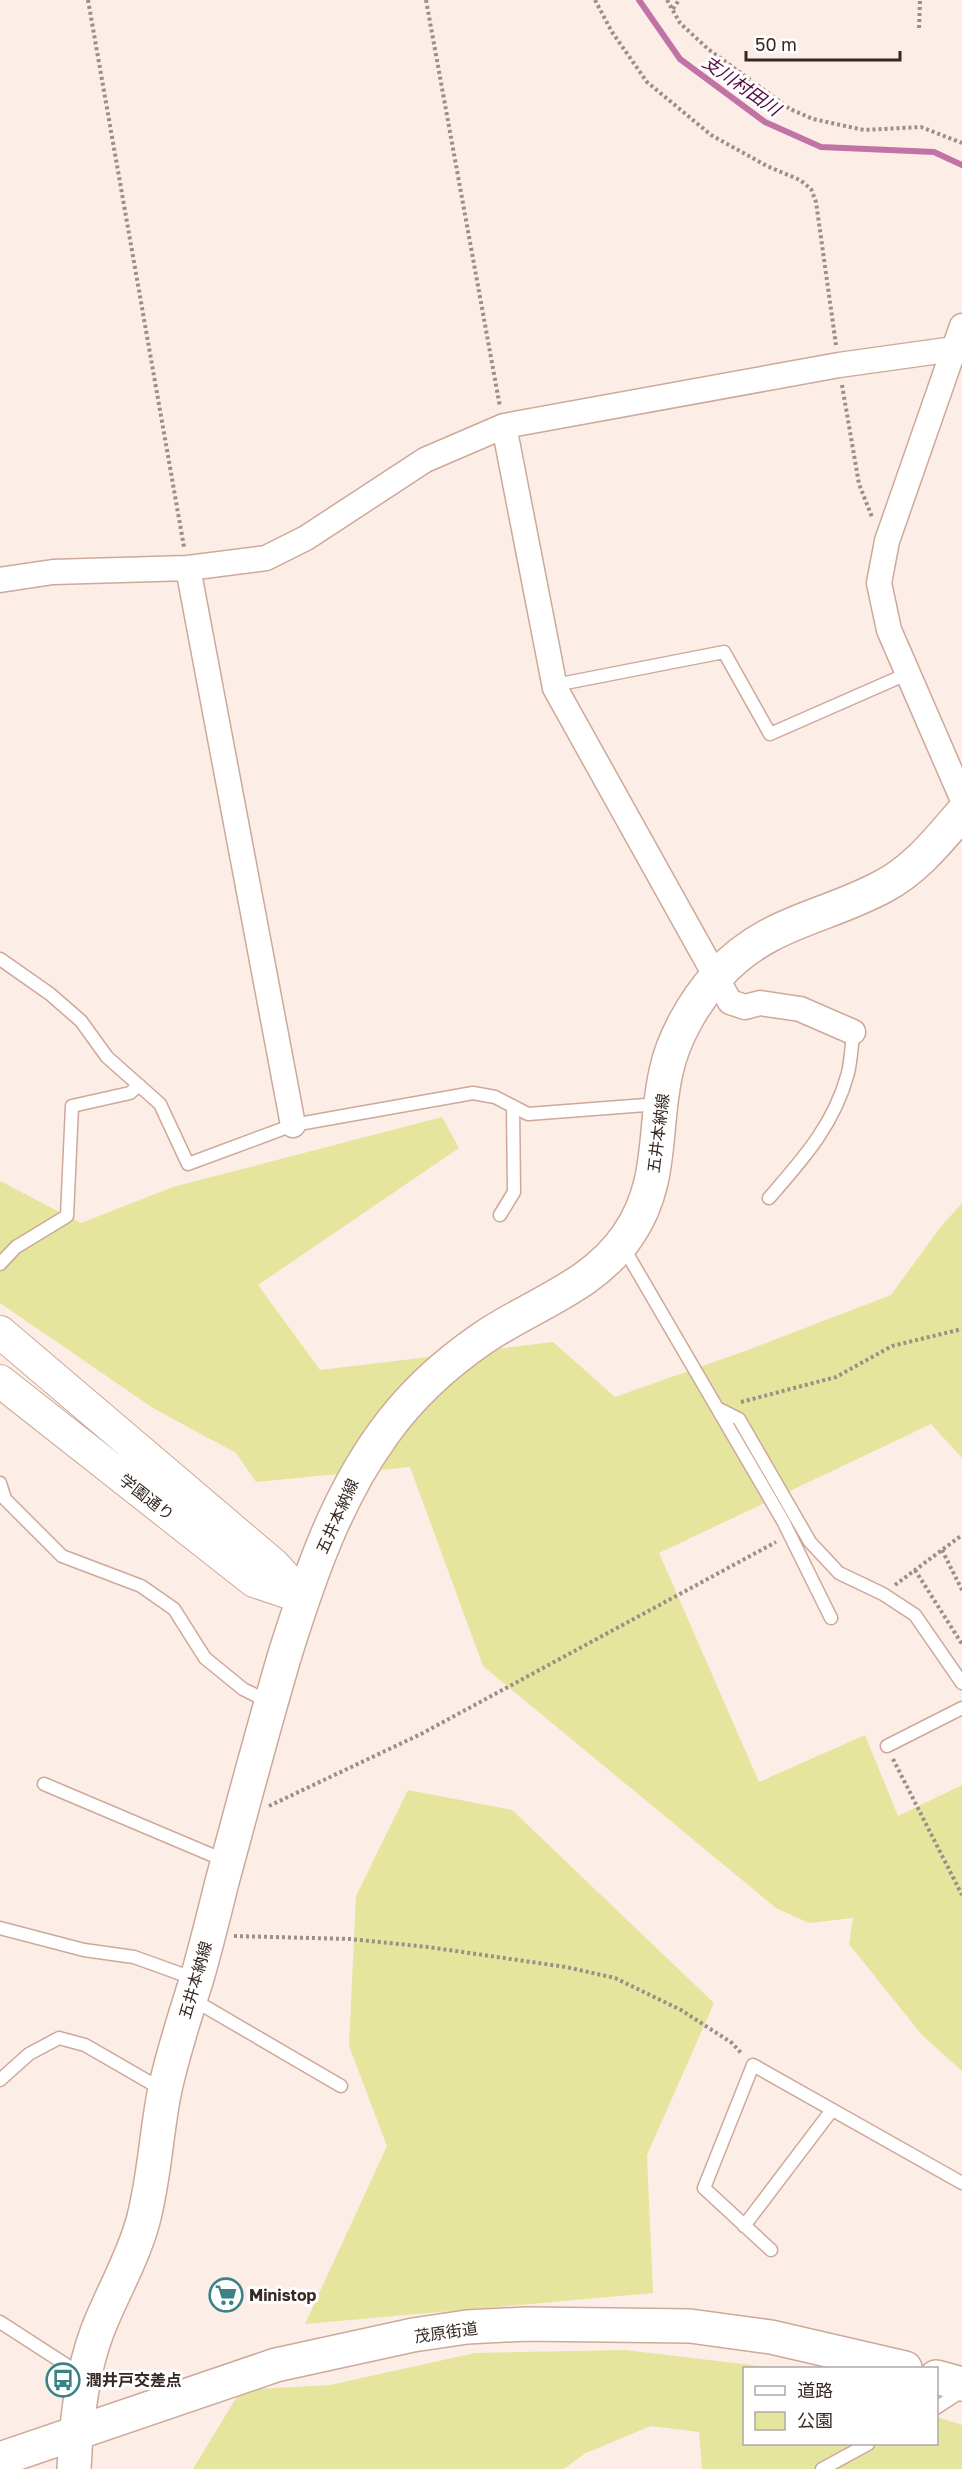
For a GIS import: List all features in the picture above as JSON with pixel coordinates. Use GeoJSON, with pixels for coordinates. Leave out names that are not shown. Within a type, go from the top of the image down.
{"type":"FeatureCollection","features":[{"type":"Feature","properties":{"kind":"main road","name":"五井本納線"},"geometry":{"type":"LineString","coordinates":[[74,2469],[83,2376],[98,2331],[135,2248],[144,2216],[165,2091],[270,1703],[303,1598],[339,1506],[353,1478],[382,1434],[411,1398],[484,1337],[594,1273],[622,1244],[642,1210],[651,1185],[657,1158],[660,1104],[666,1068],[680,1033],[695,1005],[716,977],[764,937],[884,886],[914,865],[962,813]]}},
{"type":"Feature","properties":{"kind":"main road","name":"茂原街道"},"geometry":{"type":"LineString","coordinates":[[0,2459],[276,2366],[413,2335],[467,2327],[526,2324],[690,2326],[771,2337],[901,2367]]}},
{"type":"Feature","properties":{"kind":"main road"},"geometry":{"type":"LineString","coordinates":[[938,2378],[962,2384]]}},
{"type":"Feature","properties":{"kind":"street"},"geometry":{"type":"LineString","coordinates":[[0,580],[53,572],[188,568],[266,558],[306,538],[425,460],[504,426],[959,342]]}},
{"type":"Feature","properties":{"kind":"street"},"geometry":{"type":"LineString","coordinates":[[959,342],[887,541],[879,583],[889,630],[962,798]]}},
{"type":"Feature","properties":{"kind":"street"},"geometry":{"type":"LineString","coordinates":[[504,426],[555,685],[730,1002],[745,1007],[760,1003],[800,1009],[853,1032]]}},
{"type":"Feature","properties":{"kind":"street"},"geometry":{"type":"LineString","coordinates":[[188,568],[292,1125]]}},
{"type":"Feature","properties":{"kind":"street"},"geometry":{"type":"LineString","coordinates":[[0,1332],[274,1565],[303,1598]]}},
{"type":"Feature","properties":{"kind":"street","name":"学園通り"},"geometry":{"type":"LineString","coordinates":[[0,1381],[254,1581],[303,1598]]}},
{"type":"Feature","properties":{"kind":"lane"},"geometry":{"type":"LineString","coordinates":[[555,685],[724,652],[770,734],[909,673]]}},
{"type":"Feature","properties":{"kind":"lane"},"geometry":{"type":"LineString","coordinates":[[0,959],[50,994],[81,1021],[107,1057],[160,1104],[188,1164],[292,1125],[473,1093],[495,1097],[528,1114],[660,1104]]}},
{"type":"Feature","properties":{"kind":"lane"},"geometry":{"type":"LineString","coordinates":[[769,1198],[821,1137],[848,1072],[853,1032]]}},
{"type":"Feature","properties":{"kind":"lane"},"geometry":{"type":"LineString","coordinates":[[0,1263],[16,1247],[67,1216],[72,1106],[130,1093],[139,1085]]}},
{"type":"Feature","properties":{"kind":"lane"},"geometry":{"type":"LineString","coordinates":[[500,1215],[514,1192],[513,1107]]}},
{"type":"Feature","properties":{"kind":"lane"},"geometry":{"type":"LineString","coordinates":[[622,1244],[790,1534],[831,1618]]}},
{"type":"Feature","properties":{"kind":"lane"},"geometry":{"type":"LineString","coordinates":[[717,1408],[739,1419],[810,1542],[838,1573],[883,1594],[915,1615],[962,1683]]}},
{"type":"Feature","properties":{"kind":"lane"},"geometry":{"type":"LineString","coordinates":[[0,1483],[5,1499],[62,1556],[141,1586],[174,1609],[205,1658],[243,1689],[270,1703]]}},
{"type":"Feature","properties":{"kind":"lane"},"geometry":{"type":"LineString","coordinates":[[887,1746],[962,1708]]}},
{"type":"Feature","properties":{"kind":"lane"},"geometry":{"type":"LineString","coordinates":[[44,1784],[228,1861]]}},
{"type":"Feature","properties":{"kind":"lane"},"geometry":{"type":"LineString","coordinates":[[0,1928],[84,1950],[134,1957],[193,1989],[341,2086]]}},
{"type":"Feature","properties":{"kind":"lane"},"geometry":{"type":"LineString","coordinates":[[0,2080],[29,2054],[59,2038],[85,2045],[165,2091]]}},
{"type":"Feature","properties":{"kind":"lane"},"geometry":{"type":"LineString","coordinates":[[771,2250],[704,2188],[753,2065],[962,2183]]}},
{"type":"Feature","properties":{"kind":"lane"},"geometry":{"type":"LineString","coordinates":[[744,2226],[832,2110]]}},
{"type":"Feature","properties":{"kind":"lane"},"geometry":{"type":"LineString","coordinates":[[0,2322],[83,2376]]}},
{"type":"Feature","properties":{"kind":"lane"},"geometry":{"type":"LineString","coordinates":[[938,2407],[962,2391]]}},
{"type":"Feature","properties":{"kind":"lane"},"geometry":{"type":"LineString","coordinates":[[822,2469],[866,2445]]}},
{"type":"Feature","properties":{"kind":"path"},"geometry":{"type":"LineString","coordinates":[[88,0],[188,568]]}},
{"type":"Feature","properties":{"kind":"path"},"geometry":{"type":"LineString","coordinates":[[426,0],[504,426]]}},
{"type":"Feature","properties":{"kind":"path"},"geometry":{"type":"LineString","coordinates":[[595,0],[612,32],[647,82],[711,135],[767,166],[801,180],[811,189],[816,202],[839,365],[859,484],[867,508],[887,541]]}},
{"type":"Feature","properties":{"kind":"path"},"geometry":{"type":"LineString","coordinates":[[668,0],[680,23],[708,49],[790,109],[813,118],[864,130],[921,127],[962,143]]}},
{"type":"Feature","properties":{"kind":"path"},"geometry":{"type":"LineString","coordinates":[[673,9],[679,0]]}},
{"type":"Feature","properties":{"kind":"path"},"geometry":{"type":"LineString","coordinates":[[919,28],[920,0]]}},
{"type":"Feature","properties":{"kind":"path"},"geometry":{"type":"LineString","coordinates":[[717,1408],[836,1377],[892,1346],[962,1329]]}},
{"type":"Feature","properties":{"kind":"path"},"geometry":{"type":"LineString","coordinates":[[238,1820],[421,1734],[790,1534]]}},
{"type":"Feature","properties":{"kind":"path"},"geometry":{"type":"LineString","coordinates":[[883,1594],[962,1535]]}},
{"type":"Feature","properties":{"kind":"path"},"geometry":{"type":"LineString","coordinates":[[942,1550],[962,1590]]}},
{"type":"Feature","properties":{"kind":"path"},"geometry":{"type":"LineString","coordinates":[[915,1570],[962,1644]]}},
{"type":"Feature","properties":{"kind":"path"},"geometry":{"type":"LineString","coordinates":[[887,1746],[962,1894]]}},
{"type":"Feature","properties":{"kind":"path"},"geometry":{"type":"LineString","coordinates":[[208,1935],[350,1939],[417,1946],[566,1967],[615,1978],[681,2010],[732,2043],[753,2065]]}},
{"type":"Feature","properties":{"kind":"green space"},"geometry":{"type":"Polygon","coordinates":[[[442,1117],[459,1148],[258,1285],[320,1370],[553,1342],[615,1397],[745,1351],[891,1295],[939,1229],[962,1203],[962,1458],[931,1424],[659,1553],[759,1782],[865,1735],[898,1816],[962,1785],[962,2071],[922,2035],[849,1944],[853,1918],[809,1923],[776,1908],[483,1666],[410,1467],[256,1482],[236,1453],[153,1408],[0,1303],[0,1181],[81,1223],[173,1187],[442,1117]]]}},
{"type":"Feature","properties":{"kind":"green space"},"geometry":{"type":"Polygon","coordinates":[[[408,1790],[512,1810],[714,2003],[647,2155],[653,2293],[305,2324],[387,2146],[349,2046],[356,1896],[408,1790]]]}},
{"type":"Feature","properties":{"kind":"green space"},"geometry":{"type":"Polygon","coordinates":[[[625,2350],[769,2367],[743,2367],[743,2445],[938,2445],[938,2417],[962,2425],[962,2469],[702,2469],[699,2432],[651,2426],[586,2453],[563,2469],[193,2469],[241,2390],[330,2385],[475,2353],[625,2350]]]}},
{"type":"Feature","properties":{"kind":"waterway","name":"支川村田川"},"geometry":{"type":"LineString","coordinates":[[639,0],[680,59],[765,122],[821,147],[934,152],[962,165]]}},
{"type":"Feature","properties":{"kind":"place","name":"Ministop"},"geometry":{"type":"Point","coordinates":[226,2295]}},
{"type":"Feature","properties":{"kind":"place","name":"潤井戸交差点"},"geometry":{"type":"Point","coordinates":[63,2380]}}]}
